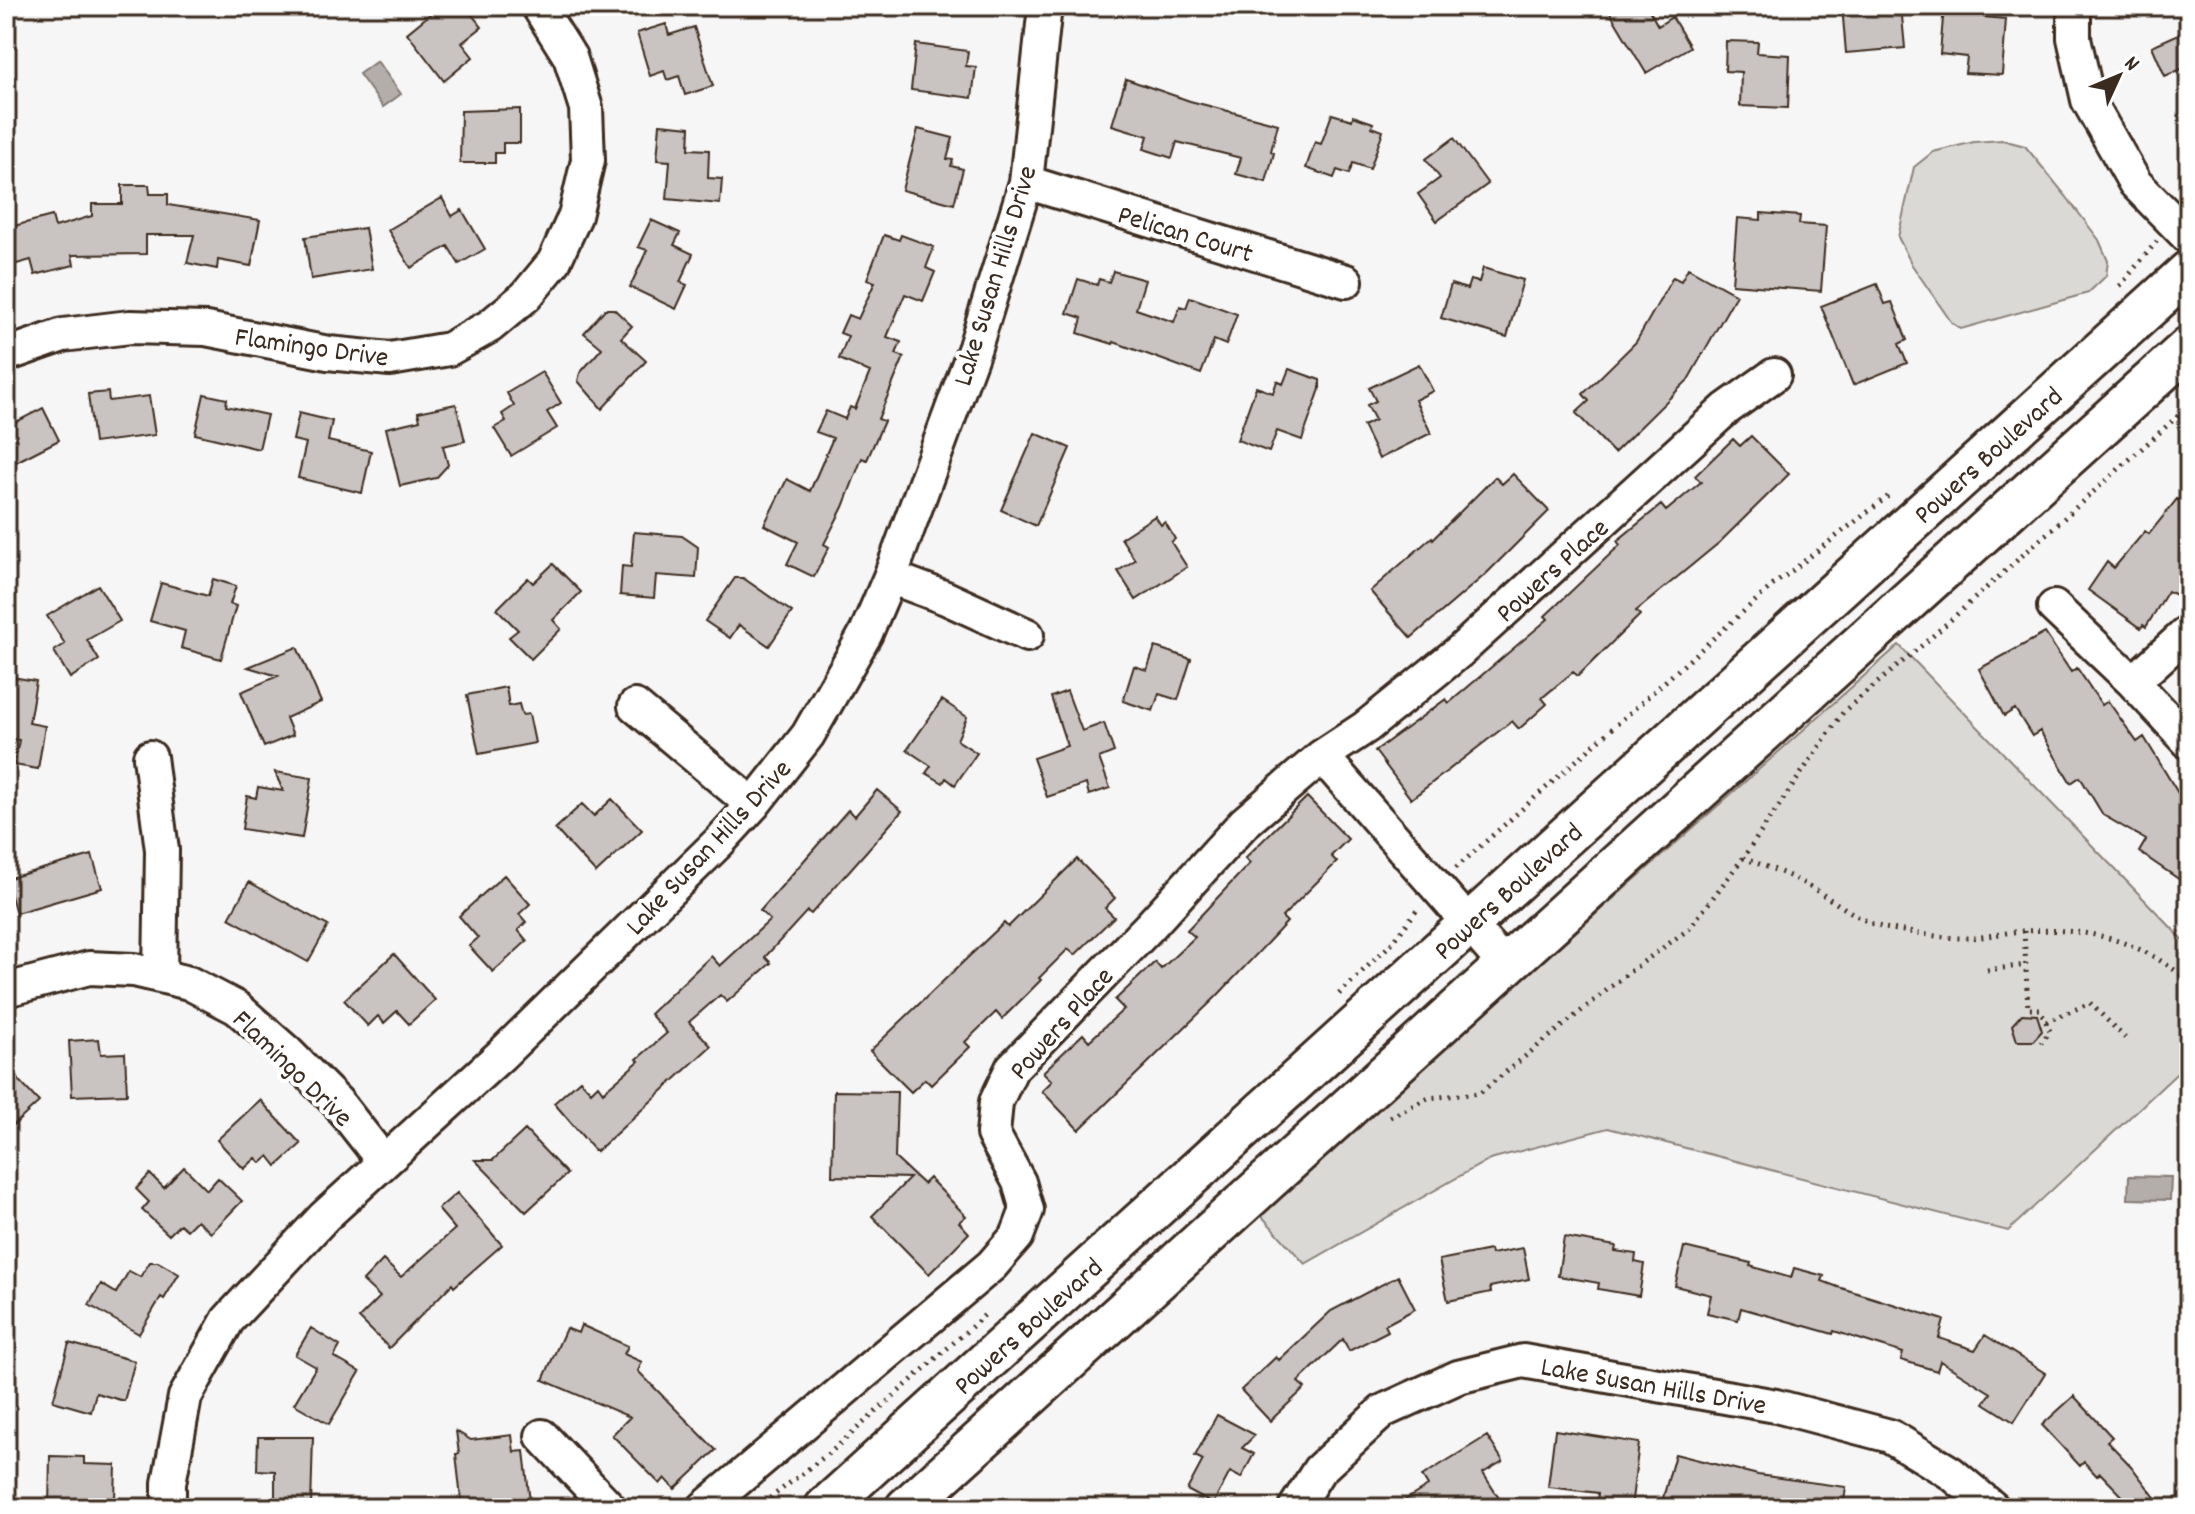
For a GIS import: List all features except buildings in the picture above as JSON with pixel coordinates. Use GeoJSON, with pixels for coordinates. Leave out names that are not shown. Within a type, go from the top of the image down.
{"type":"FeatureCollection","features":[{"type":"Feature","properties":{"kind":"main road","name":"Powers Boulevard"},"geometry":{"type":"LineString","coordinates":[[825,1508],[2189,271]]}},
{"type":"Feature","properties":{"kind":"main road","name":"Powers Boulevard"},"geometry":{"type":"LineString","coordinates":[[906,1508],[2189,347]]}},
{"type":"Feature","properties":{"kind":"street","name":"Flamingo Drive"},"geometry":{"type":"LineString","coordinates":[[6,355],[63,335],[130,327],[206,329],[328,353],[390,359],[449,349],[490,326],[526,296],[554,262],[575,216],[588,160],[586,108],[570,57],[538,6]]}},
{"type":"Feature","properties":{"kind":"street","name":"Lake Susan Hills Drive"},"geometry":{"type":"LineString","coordinates":[[169,1508],[169,1483],[185,1397],[228,1320],[324,1217],[501,1055],[753,805],[808,735],[866,633],[890,577],[975,347],[1026,182],[1045,6]]}},
{"type":"Feature","properties":{"kind":"street"},"geometry":{"type":"LineString","coordinates":[[2074,6],[2074,38],[2088,100],[2135,183],[2181,230]]}},
{"type":"Feature","properties":{"kind":"street","name":"Pelican Court"},"geometry":{"type":"LineString","coordinates":[[1026,182],[1346,281]]}},
{"type":"Feature","properties":{"kind":"street","name":"Powers Place"},"geometry":{"type":"LineString","coordinates":[[704,1508],[992,1265],[1017,1236],[1027,1210],[1019,1182],[993,1134],[996,1102],[1012,1068],[1149,927],[1244,823],[1322,756],[1366,727],[1460,651],[1726,409],[1774,375]]}},
{"type":"Feature","properties":{"kind":"street"},"geometry":{"type":"LineString","coordinates":[[890,577],[946,598],[1027,635]]}},
{"type":"Feature","properties":{"kind":"street"},"geometry":{"type":"LineString","coordinates":[[2054,607],[2133,682],[2189,742]]}},
{"type":"Feature","properties":{"kind":"street"},"geometry":{"type":"LineString","coordinates":[[2133,682],[2189,631]]}},
{"type":"Feature","properties":{"kind":"street"},"geometry":{"type":"LineString","coordinates":[[635,706],[753,805]]}},
{"type":"Feature","properties":{"kind":"street"},"geometry":{"type":"LineString","coordinates":[[1322,756],[1505,965]]}},
{"type":"Feature","properties":{"kind":"street"},"geometry":{"type":"LineString","coordinates":[[150,757],[162,850],[160,976]]}},
{"type":"Feature","properties":{"kind":"street","name":"Flamingo Drive"},"geometry":{"type":"LineString","coordinates":[[6,990],[89,968],[134,970],[189,983],[237,1008],[337,1102],[384,1162]]}},
{"type":"Feature","properties":{"kind":"street","name":"Lake Susan Hills Drive"},"geometry":{"type":"LineString","coordinates":[[1295,1508],[1319,1470],[1383,1411],[1458,1377],[1523,1361],[1776,1406],[1890,1436],[1951,1473],[1993,1508]]}},
{"type":"Feature","properties":{"kind":"street"},"geometry":{"type":"LineString","coordinates":[[542,1436],[590,1501]]}},
{"type":"Feature","properties":{"kind":"path"},"geometry":{"type":"LineString","coordinates":[[2112,297],[2181,230]]}},
{"type":"Feature","properties":{"kind":"path"},"geometry":{"type":"LineString","coordinates":[[1379,1122],[1428,1098],[1480,1093],[1628,973],[1689,929],[1743,858],[1844,711],[1926,642],[2189,406]]}},
{"type":"Feature","properties":{"kind":"path"},"geometry":{"type":"LineString","coordinates":[[1331,1001],[1394,941],[1434,886],[1772,586],[1892,492]]}},
{"type":"Feature","properties":{"kind":"path"},"geometry":{"type":"LineString","coordinates":[[1743,858],[1802,882],[1881,927],[1968,938],[2024,931],[2073,932],[2126,942],[2164,961],[2189,981]]}},
{"type":"Feature","properties":{"kind":"path"},"geometry":{"type":"LineString","coordinates":[[2024,931],[2028,1009],[2040,1009],[2050,1031],[2041,1043]]}},
{"type":"Feature","properties":{"kind":"path"},"geometry":{"type":"LineString","coordinates":[[1987,970],[2026,965]]}},
{"type":"Feature","properties":{"kind":"path"},"geometry":{"type":"LineString","coordinates":[[2046,1022],[2090,1003],[2125,1038]]}},
{"type":"Feature","properties":{"kind":"path"},"geometry":{"type":"LineString","coordinates":[[757,1508],[833,1450],[997,1304]]}},
{"type":"Feature","properties":{"kind":"shaded area"},"geometry":{"type":"Polygon","coordinates":[[[377,61],[401,94],[383,107],[359,74],[377,61]]]}},
{"type":"Feature","properties":{"kind":"shaded area"},"geometry":{"type":"Polygon","coordinates":[[[2002,140],[2025,146],[2066,196],[2099,240],[2108,261],[2106,276],[2088,293],[1961,329],[1952,323],[1912,265],[1898,237],[1914,167],[1933,152],[1974,142],[2002,140]]]}},
{"type":"Feature","properties":{"kind":"shaded area"},"geometry":{"type":"Polygon","coordinates":[[[1899,645],[2189,946],[2189,1062],[2008,1231],[1608,1128],[1490,1159],[1305,1264],[1259,1213],[1899,645]]]}},
{"type":"Feature","properties":{"kind":"shaded area"},"geometry":{"type":"Polygon","coordinates":[[[2129,1176],[2171,1177],[2170,1200],[2128,1199],[2129,1176]]]}}]}
